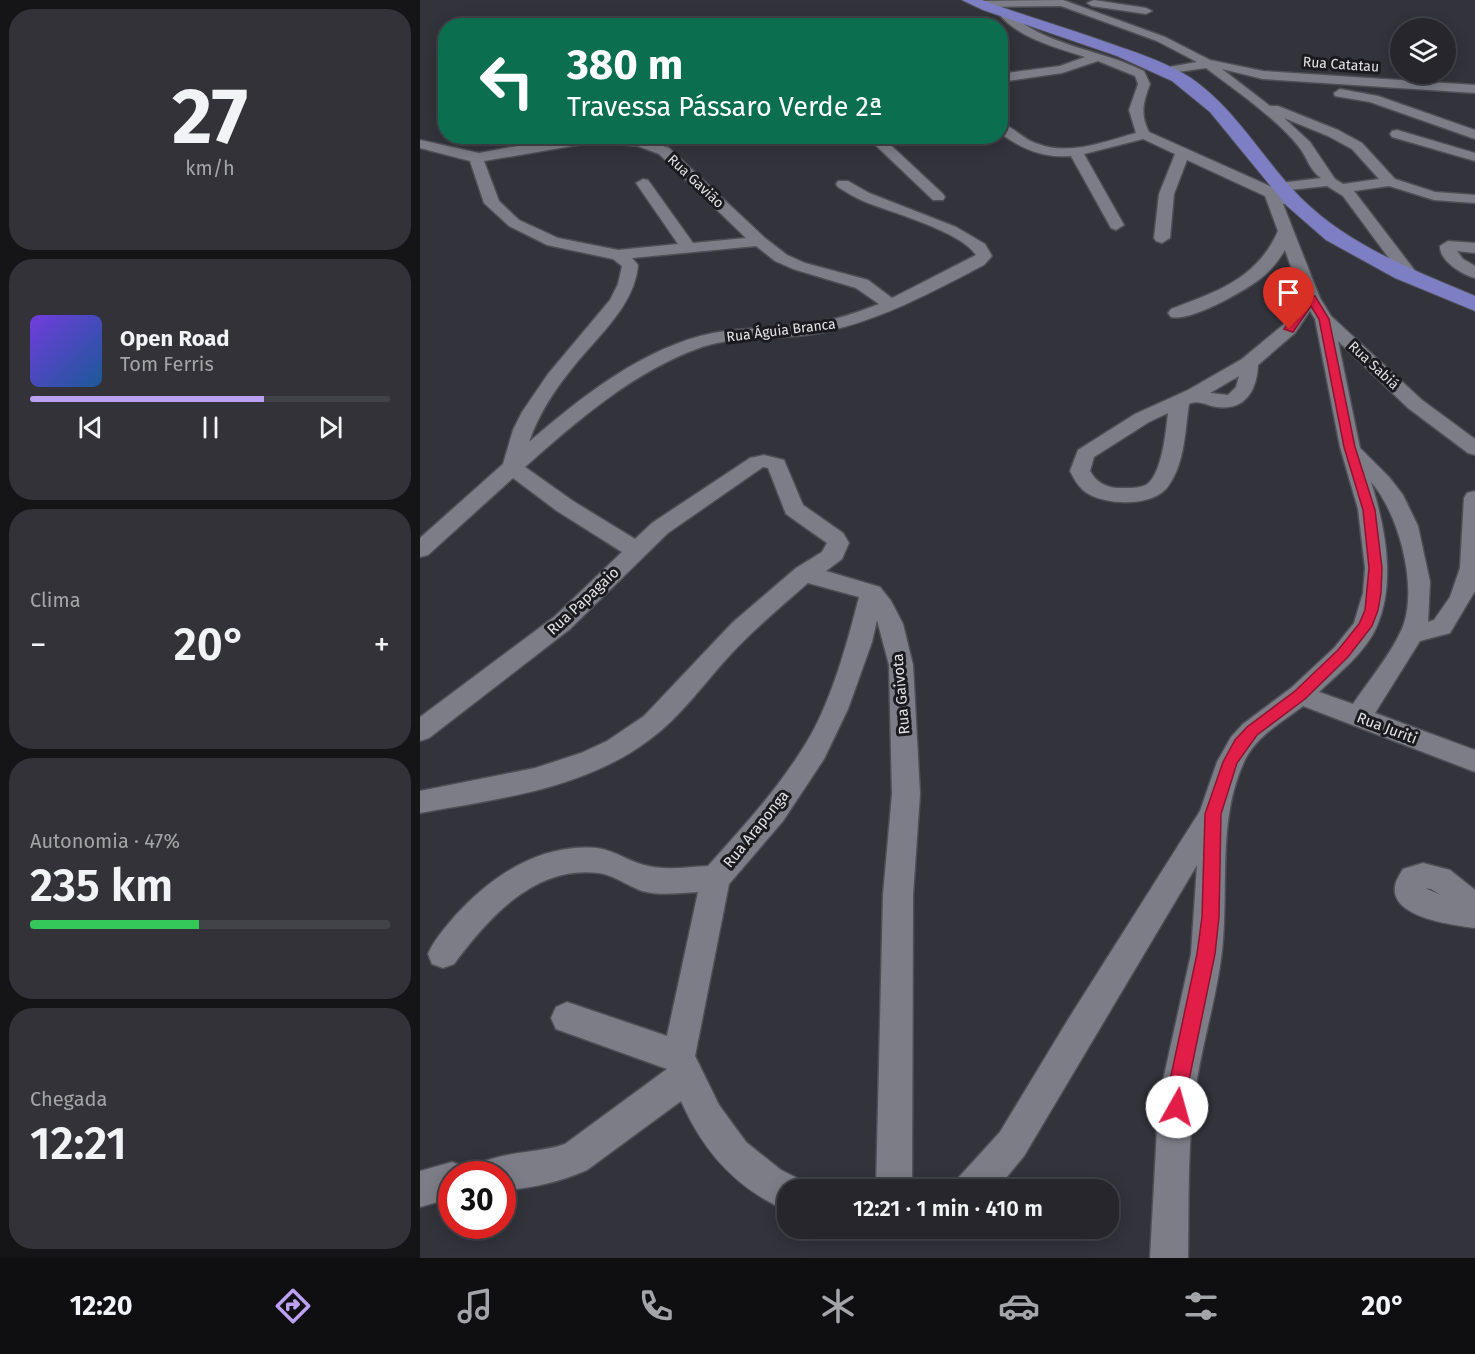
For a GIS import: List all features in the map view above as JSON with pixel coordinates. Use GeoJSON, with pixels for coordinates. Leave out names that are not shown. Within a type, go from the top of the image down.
{"type":"FeatureCollection","features":[{"type":"Feature","properties":{"kind":"main road"},"geometry":{"type":"LineString","coordinates":[[974,2],[1106,46],[1167,71],[1200,93],[1219,111],[1274,184],[1344,241],[1411,276],[1475,304]]}},
{"type":"Feature","properties":{"kind":"street"},"geometry":{"type":"LineString","coordinates":[[974,2],[1100,3],[1146,11]]}},
{"type":"Feature","properties":{"kind":"street"},"geometry":{"type":"LineString","coordinates":[[1058,2],[1161,39],[1207,63],[1290,115],[1357,146],[1390,182]]}},
{"type":"Feature","properties":{"kind":"street"},"geometry":{"type":"LineString","coordinates":[[1004,13],[1012,23],[1027,31],[1134,70],[1144,79],[1133,110],[1135,120],[1144,135],[1183,153],[1274,184],[1304,178],[1320,184],[1331,180],[1390,182],[1434,196],[1475,199]]}},
{"type":"Feature","properties":{"kind":"street"},"geometry":{"type":"LineString","coordinates":[[1008,77],[1062,69],[1099,56]]}},
{"type":"Feature","properties":{"kind":"street"},"geometry":{"type":"LineString","coordinates":[[1167,71],[1207,63]]}},
{"type":"Feature","properties":{"kind":"street","name":"Rua Catatau"},"geometry":{"type":"LineString","coordinates":[[1207,63],[1219,63],[1251,73],[1281,76],[1475,89]]}},
{"type":"Feature","properties":{"kind":"street"},"geometry":{"type":"LineString","coordinates":[[1281,76],[1304,88],[1362,96],[1475,135]]}},
{"type":"Feature","properties":{"kind":"street"},"geometry":{"type":"LineString","coordinates":[[1264,98],[1411,276]]}},
{"type":"Feature","properties":{"kind":"street"},"geometry":{"type":"LineString","coordinates":[[1357,146],[1386,138],[1426,117]]}},
{"type":"Feature","properties":{"kind":"street"},"geometry":{"type":"LineString","coordinates":[[1008,132],[1037,149],[1075,151],[1144,135]]}},
{"type":"Feature","properties":{"kind":"street"},"geometry":{"type":"LineString","coordinates":[[1386,138],[1475,158]]}},
{"type":"Feature","properties":{"kind":"street"},"geometry":{"type":"LineString","coordinates":[[420,144],[476,157],[492,203],[514,223],[553,242],[618,255],[759,241]]}},
{"type":"Feature","properties":{"kind":"street","name":"Rua Gavião"},"geometry":{"type":"LineString","coordinates":[[476,157],[557,144]]}},
{"type":"Feature","properties":{"kind":"street","name":"Rua Gavião"},"geometry":{"type":"LineString","coordinates":[[646,144],[664,152],[759,241],[781,258],[799,266],[862,284],[890,304]]}},
{"type":"Feature","properties":{"kind":"street"},"geometry":{"type":"LineString","coordinates":[[881,144],[938,197]]}},
{"type":"Feature","properties":{"kind":"street"},"geometry":{"type":"LineString","coordinates":[[1075,151],[1116,225]]}},
{"type":"Feature","properties":{"kind":"street"},"geometry":{"type":"LineString","coordinates":[[1162,238],[1165,193],[1170,177],[1183,153]]}},
{"type":"Feature","properties":{"kind":"street"},"geometry":{"type":"LineString","coordinates":[[642,183],[689,249]]}},
{"type":"Feature","properties":{"kind":"street","name":"Rua Águia Branca"},"geometry":{"type":"LineString","coordinates":[[420,550],[569,417],[599,394],[667,356],[697,343],[720,338],[823,328],[890,304],[978,262],[984,256],[984,252],[941,224],[864,196],[843,184]]}},
{"type":"Feature","properties":{"kind":"street","name":"Rua Sabiá"},"geometry":{"type":"LineString","coordinates":[[1274,184],[1286,231],[1318,309],[1415,404],[1475,449]]}},
{"type":"Feature","properties":{"kind":"street"},"geometry":{"type":"LineString","coordinates":[[1177,313],[1238,288],[1274,258],[1281,247],[1286,231]]}},
{"type":"Feature","properties":{"kind":"street"},"geometry":{"type":"LineString","coordinates":[[1475,248],[1448,246],[1447,250],[1457,262],[1475,273]]}},
{"type":"Feature","properties":{"kind":"street"},"geometry":{"type":"LineString","coordinates":[[618,255],[630,265],[625,289],[547,389],[517,445],[513,468],[565,506],[636,550]]}},
{"type":"Feature","properties":{"kind":"street"},"geometry":{"type":"LineString","coordinates":[[982,1179],[1012,1144],[1213,814],[1230,762],[1240,744],[1252,731],[1300,695],[1343,654],[1365,626],[1372,610],[1376,568],[1369,510],[1350,447],[1318,309],[1289,329],[1249,363],[1245,391],[1238,399],[1222,402],[1188,398],[1142,418],[1085,454],[1080,471],[1088,484],[1096,490],[1112,494],[1153,490],[1163,481],[1188,398]]}},
{"type":"Feature","properties":{"kind":"street"},"geometry":{"type":"LineString","coordinates":[[1350,447],[1372,468],[1401,507],[1413,541],[1418,590],[1418,614],[1411,635],[1358,717]]}},
{"type":"Feature","properties":{"kind":"street","name":"Rua Papagaio"},"geometry":{"type":"LineString","coordinates":[[420,730],[562,623],[636,550],[684,511],[745,470],[764,461],[777,464],[794,509],[835,538],[838,543],[837,550],[829,558],[804,574]]}},
{"type":"Feature","properties":{"kind":"street"},"geometry":{"type":"LineString","coordinates":[[1411,635],[1442,627],[1461,598],[1471,568],[1475,498]]}},
{"type":"Feature","properties":{"kind":"street"},"geometry":{"type":"LineString","coordinates":[[420,802],[578,767],[611,751],[639,734],[659,717],[733,637],[804,574],[849,584],[872,593]]}},
{"type":"Feature","properties":{"kind":"street","name":"Rua Araponga"},"geometry":{"type":"LineString","coordinates":[[683,1066],[715,879],[773,813],[815,752],[835,709],[855,653],[872,593]]}},
{"type":"Feature","properties":{"kind":"street","name":"Rua Gaivota"},"geometry":{"type":"LineString","coordinates":[[872,593],[883,607],[891,624],[901,665],[904,703],[906,794],[898,895],[894,1179]]}},
{"type":"Feature","properties":{"kind":"street","name":"Rua Juriti"},"geometry":{"type":"LineString","coordinates":[[1300,695],[1475,761]]}},
{"type":"Feature","properties":{"kind":"street"},"geometry":{"type":"LineString","coordinates":[[1169,1258],[1174,1129],[1179,1085],[1206,954],[1210,917],[1213,814]]}},
{"type":"Feature","properties":{"kind":"street"},"geometry":{"type":"LineString","coordinates":[[443,954],[478,910],[528,874],[547,866],[584,860],[615,865],[645,879],[715,879]]}},
{"type":"Feature","properties":{"kind":"street"},"geometry":{"type":"LineString","coordinates":[[1475,910],[1447,882],[1420,875],[1413,878],[1410,892],[1424,904],[1475,915]]}},
{"type":"Feature","properties":{"kind":"street"},"geometry":{"type":"LineString","coordinates":[[567,1017],[683,1066],[722,1141],[747,1168],[777,1189]]}},
{"type":"Feature","properties":{"kind":"street"},"geometry":{"type":"LineString","coordinates":[[516,1172],[546,1168],[575,1158],[683,1066]]}},
{"type":"Feature","properties":{"kind":"street"},"geometry":{"type":"LineString","coordinates":[[420,1189],[438,1182]]}},
{"type":"Feature","properties":{"kind":"route"},"geometry":{"type":"LineString","coordinates":[[1177,1107],[1179,1085],[1206,954],[1210,917],[1213,814],[1230,762],[1240,744],[1252,731],[1300,695],[1343,654],[1365,626],[1372,610],[1375,593],[1374,539],[1369,510],[1350,447],[1324,319],[1311,298],[1289,329]]}}]}
